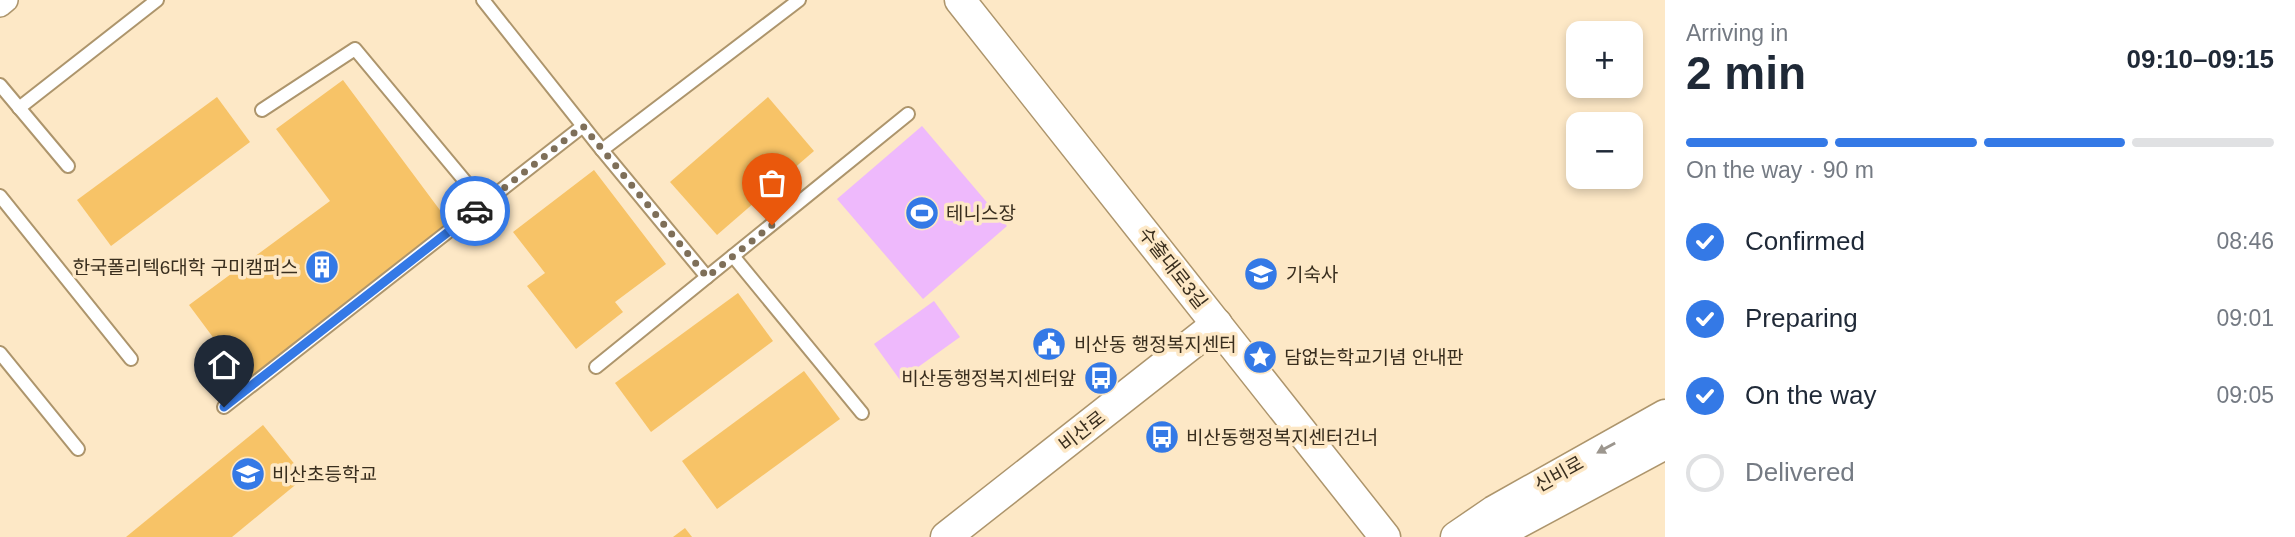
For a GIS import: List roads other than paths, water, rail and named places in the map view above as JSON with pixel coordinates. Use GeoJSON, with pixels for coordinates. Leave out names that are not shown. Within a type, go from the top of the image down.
{"type":"FeatureCollection","features":[{"type":"Feature","properties":{"kind":"street"},"geometry":{"type":"LineString","coordinates":[[0,5],[6,0]]}},
{"type":"Feature","properties":{"kind":"street","name":"수출대로3길"},"geometry":{"type":"LineString","coordinates":[[960,0],[1385,537]]}},
{"type":"Feature","properties":{"kind":"street","name":"비산로"},"geometry":{"type":"LineString","coordinates":[[946,537],[1217,324]]}},
{"type":"Feature","properties":{"kind":"street","name":"신비로"},"geometry":{"type":"LineString","coordinates":[[1456,537],[1494,511],[1665,415]]}},
{"type":"Feature","properties":{"kind":"street","name":"신비로"},"geometry":{"type":"LineString","coordinates":[[1492,537],[1665,444]]}},
{"type":"Feature","properties":{"kind":"lane"},"geometry":{"type":"LineString","coordinates":[[19,108],[157,0]]}},
{"type":"Feature","properties":{"kind":"lane"},"geometry":{"type":"LineString","coordinates":[[483,0],[707,277]]}},
{"type":"Feature","properties":{"kind":"lane"},"geometry":{"type":"LineString","coordinates":[[602,150],[799,0]]}},
{"type":"Feature","properties":{"kind":"lane"},"geometry":{"type":"LineString","coordinates":[[262,110],[355,49],[484,204]]}},
{"type":"Feature","properties":{"kind":"lane"},"geometry":{"type":"LineString","coordinates":[[0,85],[68,166]]}},
{"type":"Feature","properties":{"kind":"lane"},"geometry":{"type":"LineString","coordinates":[[596,367],[908,114]]}},
{"type":"Feature","properties":{"kind":"lane"},"geometry":{"type":"LineString","coordinates":[[224,407],[583,126]]}},
{"type":"Feature","properties":{"kind":"lane"},"geometry":{"type":"LineString","coordinates":[[0,196],[131,359]]}},
{"type":"Feature","properties":{"kind":"lane"},"geometry":{"type":"LineString","coordinates":[[733,256],[862,413]]}},
{"type":"Feature","properties":{"kind":"lane"},"geometry":{"type":"LineString","coordinates":[[0,353],[78,449]]}},
{"type":"Feature","properties":{"kind":"place","name":"테니스장"},"geometry":{"type":"Point","coordinates":[922,213]}},
{"type":"Feature","properties":{"kind":"place","name":"한국폴리텍6대학 구미캠퍼스"},"geometry":{"type":"Point","coordinates":[322,267]}},
{"type":"Feature","properties":{"kind":"place","name":"기숙사"},"geometry":{"type":"Point","coordinates":[1261,274]}},
{"type":"Feature","properties":{"kind":"place","name":"비산동 행정복지센터"},"geometry":{"type":"Point","coordinates":[1049,344]}},
{"type":"Feature","properties":{"kind":"place","name":"담없는학교기념 안내판"},"geometry":{"type":"Point","coordinates":[1260,357]}},
{"type":"Feature","properties":{"kind":"place","name":"비산동행정복지센터앞"},"geometry":{"type":"Point","coordinates":[1101,378]}},
{"type":"Feature","properties":{"kind":"place","name":"비산동행정복지센터건너"},"geometry":{"type":"Point","coordinates":[1162,437]}},
{"type":"Feature","properties":{"kind":"place","name":"비산초등학교"},"geometry":{"type":"Point","coordinates":[248,474]}}]}
